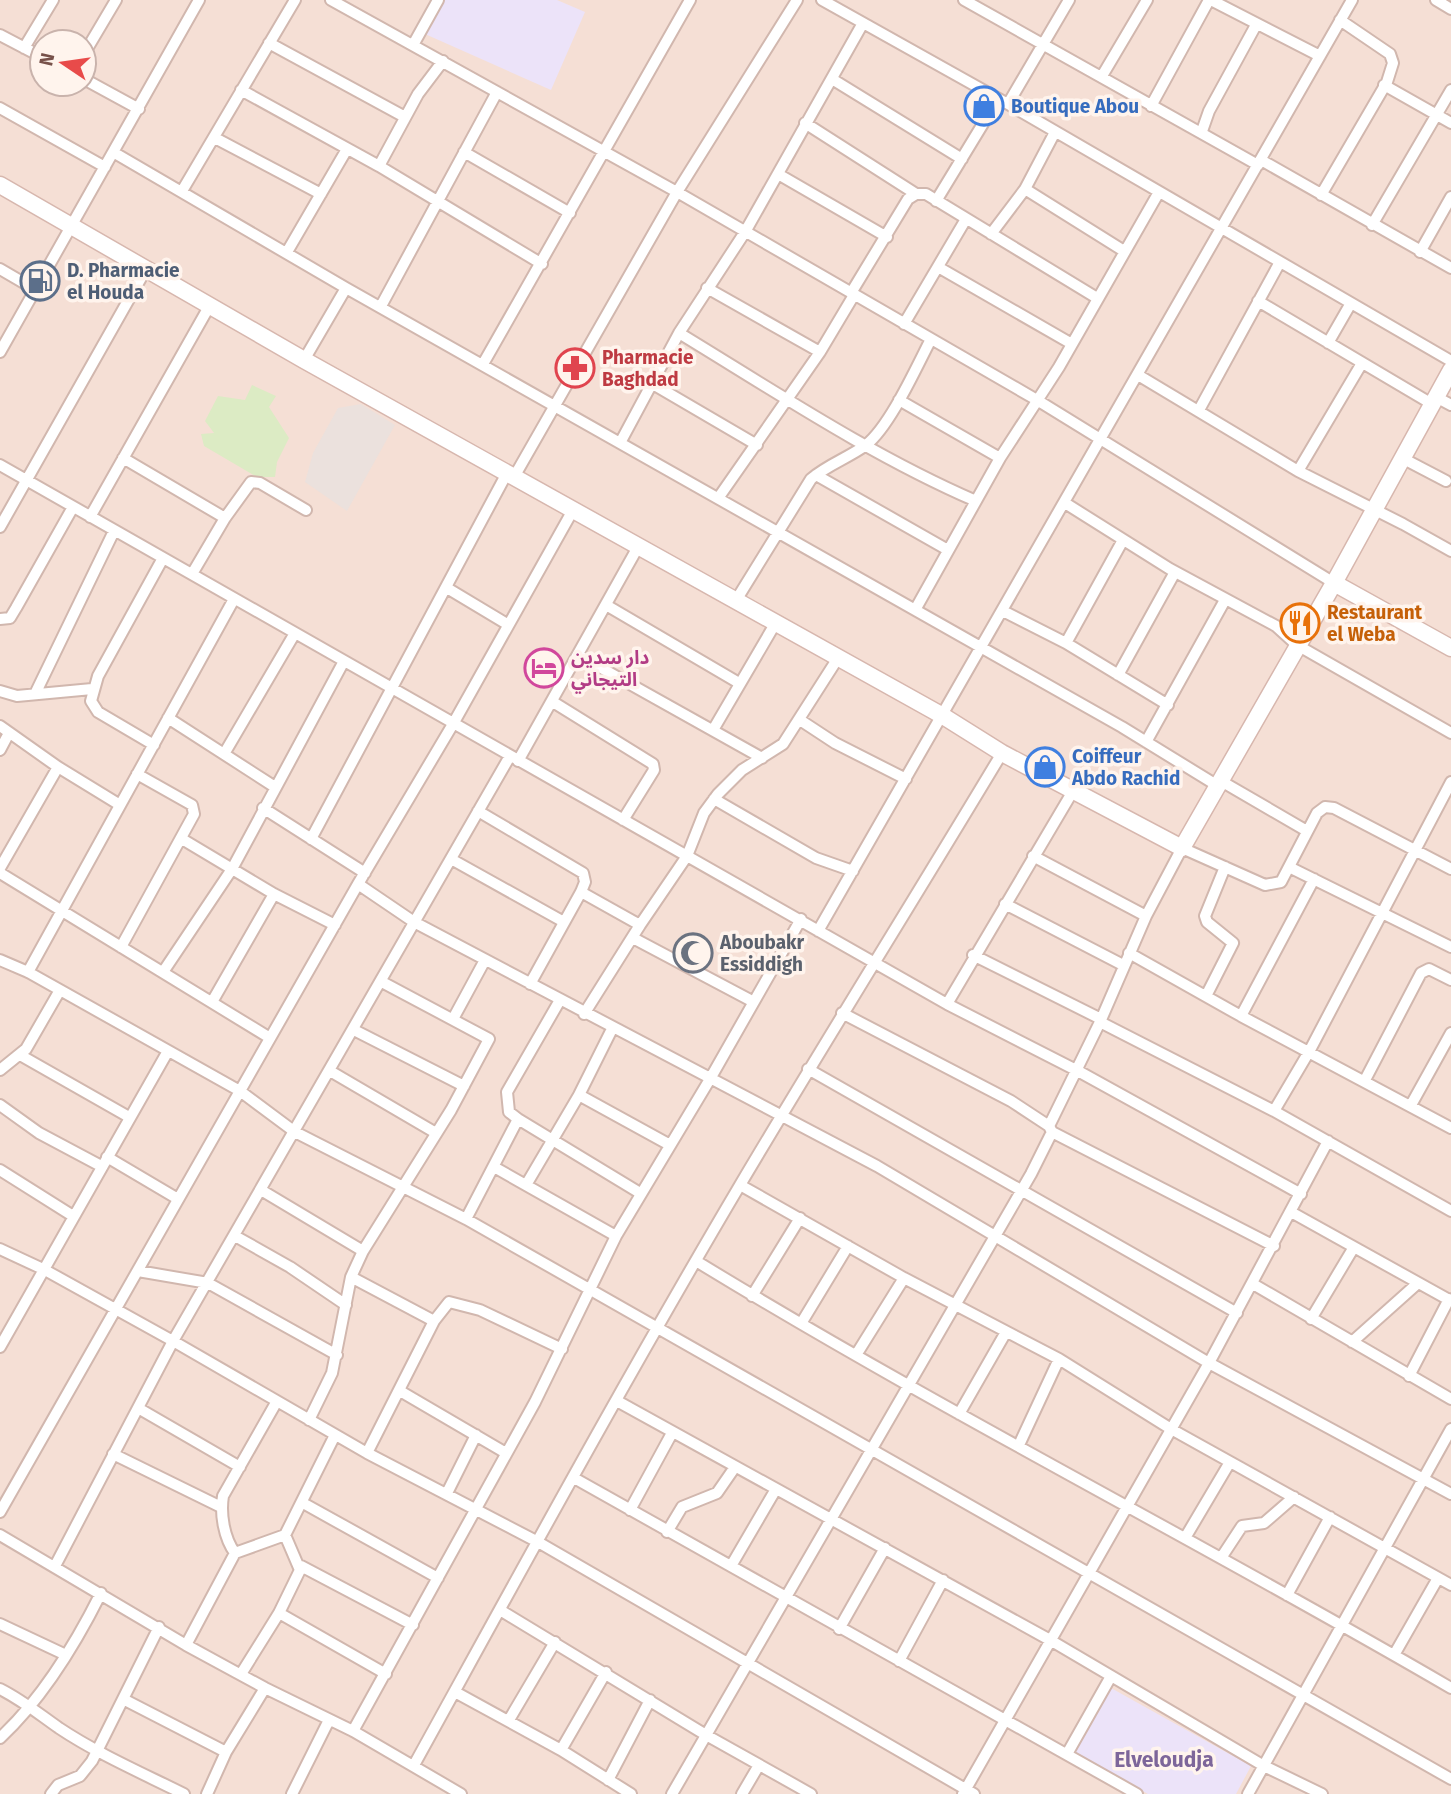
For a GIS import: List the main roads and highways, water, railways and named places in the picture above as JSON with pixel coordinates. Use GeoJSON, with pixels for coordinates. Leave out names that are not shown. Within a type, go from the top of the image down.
{"type":"FeatureCollection","features":[{"type":"Feature","properties":{"kind":"main road"},"geometry":{"type":"LineString","coordinates":[[0,185],[304,360],[943,716],[1002,753],[1182,848],[1334,583],[1451,370]]}},
{"type":"Feature","properties":{"kind":"main road"},"geometry":{"type":"LineString","coordinates":[[1334,583],[1451,648]]}},
{"type":"Feature","properties":{"kind":"place","name":"Boutique Abou"},"geometry":{"type":"Point","coordinates":[984,106]}},
{"type":"Feature","properties":{"kind":"place","name":"D. Pharmacie el Houda"},"geometry":{"type":"Point","coordinates":[40,281]}},
{"type":"Feature","properties":{"kind":"place","name":"Pharmacie Baghdad"},"geometry":{"type":"Point","coordinates":[575,368]}},
{"type":"Feature","properties":{"kind":"place","name":"Restaurant el Weba"},"geometry":{"type":"Point","coordinates":[1300,623]}},
{"type":"Feature","properties":{"kind":"place","name":"دار سدين التيجاني"},"geometry":{"type":"Point","coordinates":[544,668]}},
{"type":"Feature","properties":{"kind":"place","name":"Coiffeur Abdo Rachid"},"geometry":{"type":"Point","coordinates":[1045,767]}},
{"type":"Feature","properties":{"kind":"place","name":"Aboubakr Essiddigh"},"geometry":{"type":"Point","coordinates":[693,953]}},
{"type":"Feature","properties":{"kind":"district","name":"Elveloudja"},"geometry":{"type":"Point","coordinates":[1164,1760]}}]}
